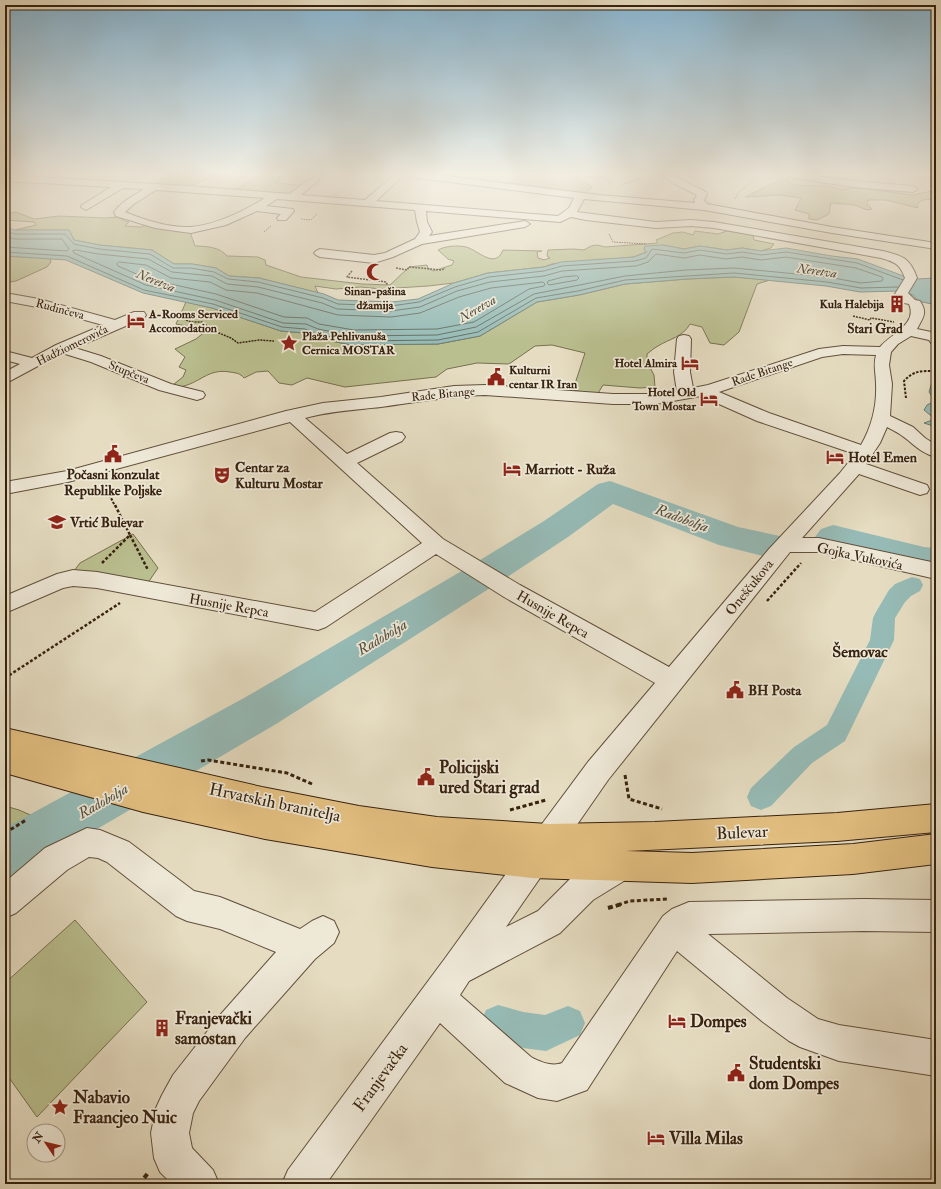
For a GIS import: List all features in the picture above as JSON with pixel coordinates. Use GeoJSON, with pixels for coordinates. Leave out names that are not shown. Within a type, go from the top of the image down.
{"type":"FeatureCollection","features":[{"type":"Feature","properties":{"kind":"main road"},"geometry":{"type":"LineString","coordinates":[[5,740],[55,762],[321,835],[432,852],[540,850],[621,865],[692,868],[853,859],[936,850]]}},
{"type":"Feature","properties":{"kind":"main road"},"geometry":{"type":"LineString","coordinates":[[5,761],[55,762]]}},
{"type":"Feature","properties":{"kind":"main road","name":"Bulevar"},"geometry":{"type":"LineString","coordinates":[[540,850],[692,834],[837,827],[936,818]]}},
{"type":"Feature","properties":{"kind":"street"},"geometry":{"type":"LineString","coordinates":[[419,241],[426,232],[425,230]]}},
{"type":"Feature","properties":{"kind":"street"},"geometry":{"type":"LineString","coordinates":[[320,253],[374,259],[389,255],[419,241],[486,230]]}},
{"type":"Feature","properties":{"kind":"street"},"geometry":{"type":"LineString","coordinates":[[747,230],[883,255],[908,266],[911,278],[901,294],[912,302],[918,312],[911,329],[893,341],[884,351]]}},
{"type":"Feature","properties":{"kind":"street"},"geometry":{"type":"LineString","coordinates":[[835,230],[936,246]]}},
{"type":"Feature","properties":{"kind":"street"},"geometry":{"type":"LineString","coordinates":[[883,255],[924,244]]}},
{"type":"Feature","properties":{"kind":"street","name":"Rudinčeva"},"geometry":{"type":"LineString","coordinates":[[5,297],[39,303],[114,324]]}},
{"type":"Feature","properties":{"kind":"street","name":"Hadžiomerovića"},"geometry":{"type":"LineString","coordinates":[[5,378],[61,348],[114,324],[139,315]]}},
{"type":"Feature","properties":{"kind":"street"},"geometry":{"type":"LineString","coordinates":[[911,329],[935,337],[936,340]]}},
{"type":"Feature","properties":{"kind":"street"},"geometry":{"type":"LineString","coordinates":[[684,339],[682,372],[686,395]]}},
{"type":"Feature","properties":{"kind":"street","name":"Stupčeva"},"geometry":{"type":"LineString","coordinates":[[61,348],[96,359],[165,387],[197,395]]}},
{"type":"Feature","properties":{"kind":"street","name":"Rade Bitange"},"geometry":{"type":"LineString","coordinates":[[5,488],[68,476],[292,415],[346,405],[381,402],[454,391],[485,390],[613,399],[656,399],[703,391],[819,353],[843,350],[884,351]]}},
{"type":"Feature","properties":{"kind":"street","name":"Oneščukova"},"geometry":{"type":"LineString","coordinates":[[540,850],[598,772],[784,545],[828,498],[860,459],[871,443],[882,418],[884,384],[881,365],[884,351]]}},
{"type":"Feature","properties":{"kind":"street"},"geometry":{"type":"LineString","coordinates":[[5,355],[34,363]]}},
{"type":"Feature","properties":{"kind":"street"},"geometry":{"type":"LineString","coordinates":[[703,391],[860,459],[920,489]]}},
{"type":"Feature","properties":{"kind":"street","name":"Husnije Repca"},"geometry":{"type":"LineString","coordinates":[[292,415],[436,544],[512,591],[673,681]]}},
{"type":"Feature","properties":{"kind":"street"},"geometry":{"type":"LineString","coordinates":[[882,418],[907,431],[920,442],[936,452]]}},
{"type":"Feature","properties":{"kind":"street"},"geometry":{"type":"LineString","coordinates":[[345,462],[396,437]]}},
{"type":"Feature","properties":{"kind":"street","name":"Husnije Repca"},"geometry":{"type":"LineString","coordinates":[[5,605],[57,582],[73,578],[97,580],[318,621],[436,544]]}},
{"type":"Feature","properties":{"kind":"street","name":"Gojka Vukovića"},"geometry":{"type":"LineString","coordinates":[[784,545],[819,545],[936,571]]}},
{"type":"Feature","properties":{"kind":"street"},"geometry":{"type":"LineString","coordinates":[[5,902],[56,860],[87,842],[100,844],[118,852],[187,905],[313,939],[233,1026],[186,1088],[175,1108],[170,1133],[174,1158],[199,1184]]}},
{"type":"Feature","properties":{"kind":"street","name":"Franjevačka"},"geometry":{"type":"LineString","coordinates":[[302,1184],[458,969],[540,850]]}},
{"type":"Feature","properties":{"kind":"street","name":"Franjevačka"},"geometry":{"type":"LineString","coordinates":[[458,969],[549,922],[582,889],[621,865]]}},
{"type":"Feature","properties":{"kind":"street"},"geometry":{"type":"LineString","coordinates":[[672,913],[689,918],[936,916]]}},
{"type":"Feature","properties":{"kind":"street"},"geometry":{"type":"LineString","coordinates":[[437,998],[518,1070],[538,1080],[557,1083],[574,1077],[672,913]]}},
{"type":"Feature","properties":{"kind":"street"},"geometry":{"type":"LineString","coordinates":[[672,913],[775,1010],[801,1029],[812,1035],[839,1043],[936,1058]]}},
{"type":"Feature","properties":{"kind":"path"},"geometry":{"type":"LineString","coordinates":[[608,230],[613,242],[646,244]]}},
{"type":"Feature","properties":{"kind":"path"},"geometry":{"type":"LineString","coordinates":[[374,259],[386,266],[406,270],[409,267],[442,270],[445,268]]}},
{"type":"Feature","properties":{"kind":"path"},"geometry":{"type":"LineString","coordinates":[[363,279],[386,282],[390,290]]}},
{"type":"Feature","properties":{"kind":"path"},"geometry":{"type":"LineString","coordinates":[[139,315],[174,315],[191,322],[202,322],[214,331],[232,338],[238,343],[259,340],[274,341]]}},
{"type":"Feature","properties":{"kind":"path"},"geometry":{"type":"LineString","coordinates":[[853,316],[870,320],[871,318],[888,321],[911,329]]}},
{"type":"Feature","properties":{"kind":"path"},"geometry":{"type":"LineString","coordinates":[[906,398],[904,381],[911,373],[936,371]]}},
{"type":"Feature","properties":{"kind":"path"},"geometry":{"type":"LineString","coordinates":[[5,678],[151,590],[130,535],[96,468]]}},
{"type":"Feature","properties":{"kind":"path"},"geometry":{"type":"LineString","coordinates":[[936,530],[934,532],[936,533]]}},
{"type":"Feature","properties":{"kind":"path"},"geometry":{"type":"LineString","coordinates":[[97,580],[102,561],[130,535]]}},
{"type":"Feature","properties":{"kind":"path"},"geometry":{"type":"LineString","coordinates":[[764,604],[800,563],[806,561]]}},
{"type":"Feature","properties":{"kind":"path"},"geometry":{"type":"LineString","coordinates":[[624,770],[629,799],[658,809],[664,809]]}},
{"type":"Feature","properties":{"kind":"path"},"geometry":{"type":"LineString","coordinates":[[5,833],[26,820]]}},
{"type":"Feature","properties":{"kind":"path"},"geometry":{"type":"LineString","coordinates":[[608,908],[630,901],[672,913]]}},
{"type":"Feature","properties":{"kind":"green space"},"geometry":{"type":"Polygon","coordinates":[[[69,230],[173,230],[190,232],[195,246],[217,249],[227,256],[258,257],[265,260],[266,265],[301,277],[362,284],[390,285],[409,267],[427,265],[428,268],[433,271],[452,265],[454,261],[448,259],[438,250],[452,246],[466,247],[491,259],[500,256],[503,250],[542,251],[537,252],[538,258],[544,260],[550,258],[547,256],[548,250],[584,250],[591,246],[597,245],[605,247],[658,243],[656,240],[673,233],[683,232],[693,235],[695,231],[718,234],[727,231],[753,235],[754,240],[774,244],[771,248],[761,251],[742,248],[727,250],[700,246],[684,249],[663,245],[634,257],[552,264],[544,267],[488,273],[454,283],[381,289],[361,287],[336,289],[315,286],[318,293],[259,278],[229,276],[216,268],[192,264],[174,264],[152,250],[99,245],[74,240],[69,230]]]}},
{"type":"Feature","properties":{"kind":"green space"},"geometry":{"type":"Polygon","coordinates":[[[5,256],[50,258],[51,262],[47,267],[16,281],[5,283],[5,256]]]}},
{"type":"Feature","properties":{"kind":"green space"},"geometry":{"type":"Polygon","coordinates":[[[734,277],[770,280],[757,284],[739,332],[724,345],[710,343],[702,327],[690,324],[680,335],[647,354],[647,362],[654,375],[655,387],[640,388],[603,385],[597,395],[573,390],[585,353],[552,345],[535,346],[509,364],[477,363],[447,369],[436,377],[345,387],[307,378],[292,385],[279,383],[268,371],[256,372],[244,378],[236,373],[222,371],[209,374],[193,383],[179,387],[174,384],[183,377],[186,370],[179,367],[185,357],[175,349],[196,339],[207,330],[176,324],[186,302],[212,308],[281,331],[304,333],[315,338],[352,345],[438,344],[480,336],[537,302],[579,295],[625,284],[734,277]]]}},
{"type":"Feature","properties":{"kind":"green space"},"geometry":{"type":"Polygon","coordinates":[[[133,534],[158,568],[145,587],[71,575],[80,563],[133,534]]]}},
{"type":"Feature","properties":{"kind":"green space"},"geometry":{"type":"Polygon","coordinates":[[[5,806],[19,810],[44,821],[5,847],[5,806]]]}},
{"type":"Feature","properties":{"kind":"green space"},"geometry":{"type":"Polygon","coordinates":[[[75,920],[147,1002],[37,1117],[5,1072],[5,983],[75,920]]]}},
{"type":"Feature","properties":{"kind":"water","name":"Neretva"},"geometry":{"type":"Polygon","coordinates":[[[5,230],[69,230],[74,240],[99,245],[152,250],[174,264],[192,264],[216,268],[229,276],[259,278],[324,294],[338,300],[392,302],[418,299],[454,283],[488,273],[544,267],[561,262],[634,257],[647,252],[644,250],[645,246],[663,245],[684,249],[700,246],[727,250],[742,248],[761,251],[786,248],[858,259],[906,277],[916,279],[936,278],[936,305],[918,301],[913,295],[900,291],[860,292],[826,286],[734,277],[687,279],[625,284],[579,295],[537,302],[480,336],[438,344],[352,345],[315,338],[304,333],[281,331],[212,308],[143,293],[66,260],[5,256],[5,230]]]}},
{"type":"Feature","properties":{"kind":"water"},"geometry":{"type":"Polygon","coordinates":[[[936,381],[936,427],[924,423],[935,419],[924,410],[927,405],[935,401],[929,392],[932,382],[936,381]]]}},
{"type":"Feature","properties":{"kind":"water"},"geometry":{"type":"Polygon","coordinates":[[[838,536],[889,548],[936,556],[936,564],[927,565],[847,542],[838,536]]]}},
{"type":"Feature","properties":{"kind":"waterway","name":"Radobolja"},"geometry":{"type":"LineString","coordinates":[[5,857],[40,835],[260,711],[485,574],[556,529],[610,491],[731,537],[767,545]]}},
{"type":"Feature","properties":{"kind":"waterway","name":"Radobolja"},"geometry":{"type":"LineString","coordinates":[[833,537],[924,560],[936,561]]}},
{"type":"Feature","properties":{"kind":"waterway","name":"Radobolja"},"geometry":{"type":"LineString","coordinates":[[761,797],[803,755],[836,733],[882,640],[884,618],[897,596],[903,590],[912,585]]}},
{"type":"Feature","properties":{"kind":"waterway","name":"Radobolja"},"geometry":{"type":"LineString","coordinates":[[498,1022],[523,1030],[546,1033],[568,1023]]}},
{"type":"Feature","properties":{"kind":"place","name":"Sinan-pašina džamija"},"geometry":{"type":"Point","coordinates":[375,272]}},
{"type":"Feature","properties":{"kind":"place","name":"Kula Halebija"},"geometry":{"type":"Point","coordinates":[897,304]}},
{"type":"Feature","properties":{"kind":"place","name":"A-Rooms Serviced Accomodation"},"geometry":{"type":"Point","coordinates":[136,321]}},
{"type":"Feature","properties":{"kind":"place","name":"Plaža Pehlivanuša Cernica MOSTAR"},"geometry":{"type":"Point","coordinates":[289,343]}},
{"type":"Feature","properties":{"kind":"place","name":"Hotel Almira"},"geometry":{"type":"Point","coordinates":[690,363]}},
{"type":"Feature","properties":{"kind":"place","name":"Kulturni centar IR Iran"},"geometry":{"type":"Point","coordinates":[496,377]}},
{"type":"Feature","properties":{"kind":"place","name":"Hotel Old Town Mostar"},"geometry":{"type":"Point","coordinates":[709,399]}},
{"type":"Feature","properties":{"kind":"place","name":"Počasni konzulat Republike Poljske"},"geometry":{"type":"Point","coordinates":[113,454]}},
{"type":"Feature","properties":{"kind":"place","name":"Hotel Emen"},"geometry":{"type":"Point","coordinates":[835,457]}},
{"type":"Feature","properties":{"kind":"place","name":"Marriott - Ruža"},"geometry":{"type":"Point","coordinates":[512,469]}},
{"type":"Feature","properties":{"kind":"place","name":"Centar za Kulturu Mostar"},"geometry":{"type":"Point","coordinates":[222,475]}},
{"type":"Feature","properties":{"kind":"place","name":"Vrtić Bulevar"},"geometry":{"type":"Point","coordinates":[57,522]}},
{"type":"Feature","properties":{"kind":"place","name":"BH Posta"},"geometry":{"type":"Point","coordinates":[735,690]}},
{"type":"Feature","properties":{"kind":"place","name":"Policijski ured Stari grad"},"geometry":{"type":"Point","coordinates":[426,777]}},
{"type":"Feature","properties":{"kind":"place","name":"Dompes"},"geometry":{"type":"Point","coordinates":[677,1021]}},
{"type":"Feature","properties":{"kind":"place","name":"Franjevački samostan"},"geometry":{"type":"Point","coordinates":[162,1028]}},
{"type":"Feature","properties":{"kind":"place","name":"Studentski dom Dompes"},"geometry":{"type":"Point","coordinates":[736,1073]}},
{"type":"Feature","properties":{"kind":"place","name":"Nabavio Fraancjeo Nuic"},"geometry":{"type":"Point","coordinates":[60,1107]}},
{"type":"Feature","properties":{"kind":"place","name":"Villa Milas"},"geometry":{"type":"Point","coordinates":[656,1138]}},
{"type":"Feature","properties":{"kind":"district","name":"Stari Grad"},"geometry":{"type":"Point","coordinates":[875,328]}},
{"type":"Feature","properties":{"kind":"district","name":"Šemovac"},"geometry":{"type":"Point","coordinates":[860,651]}}]}
